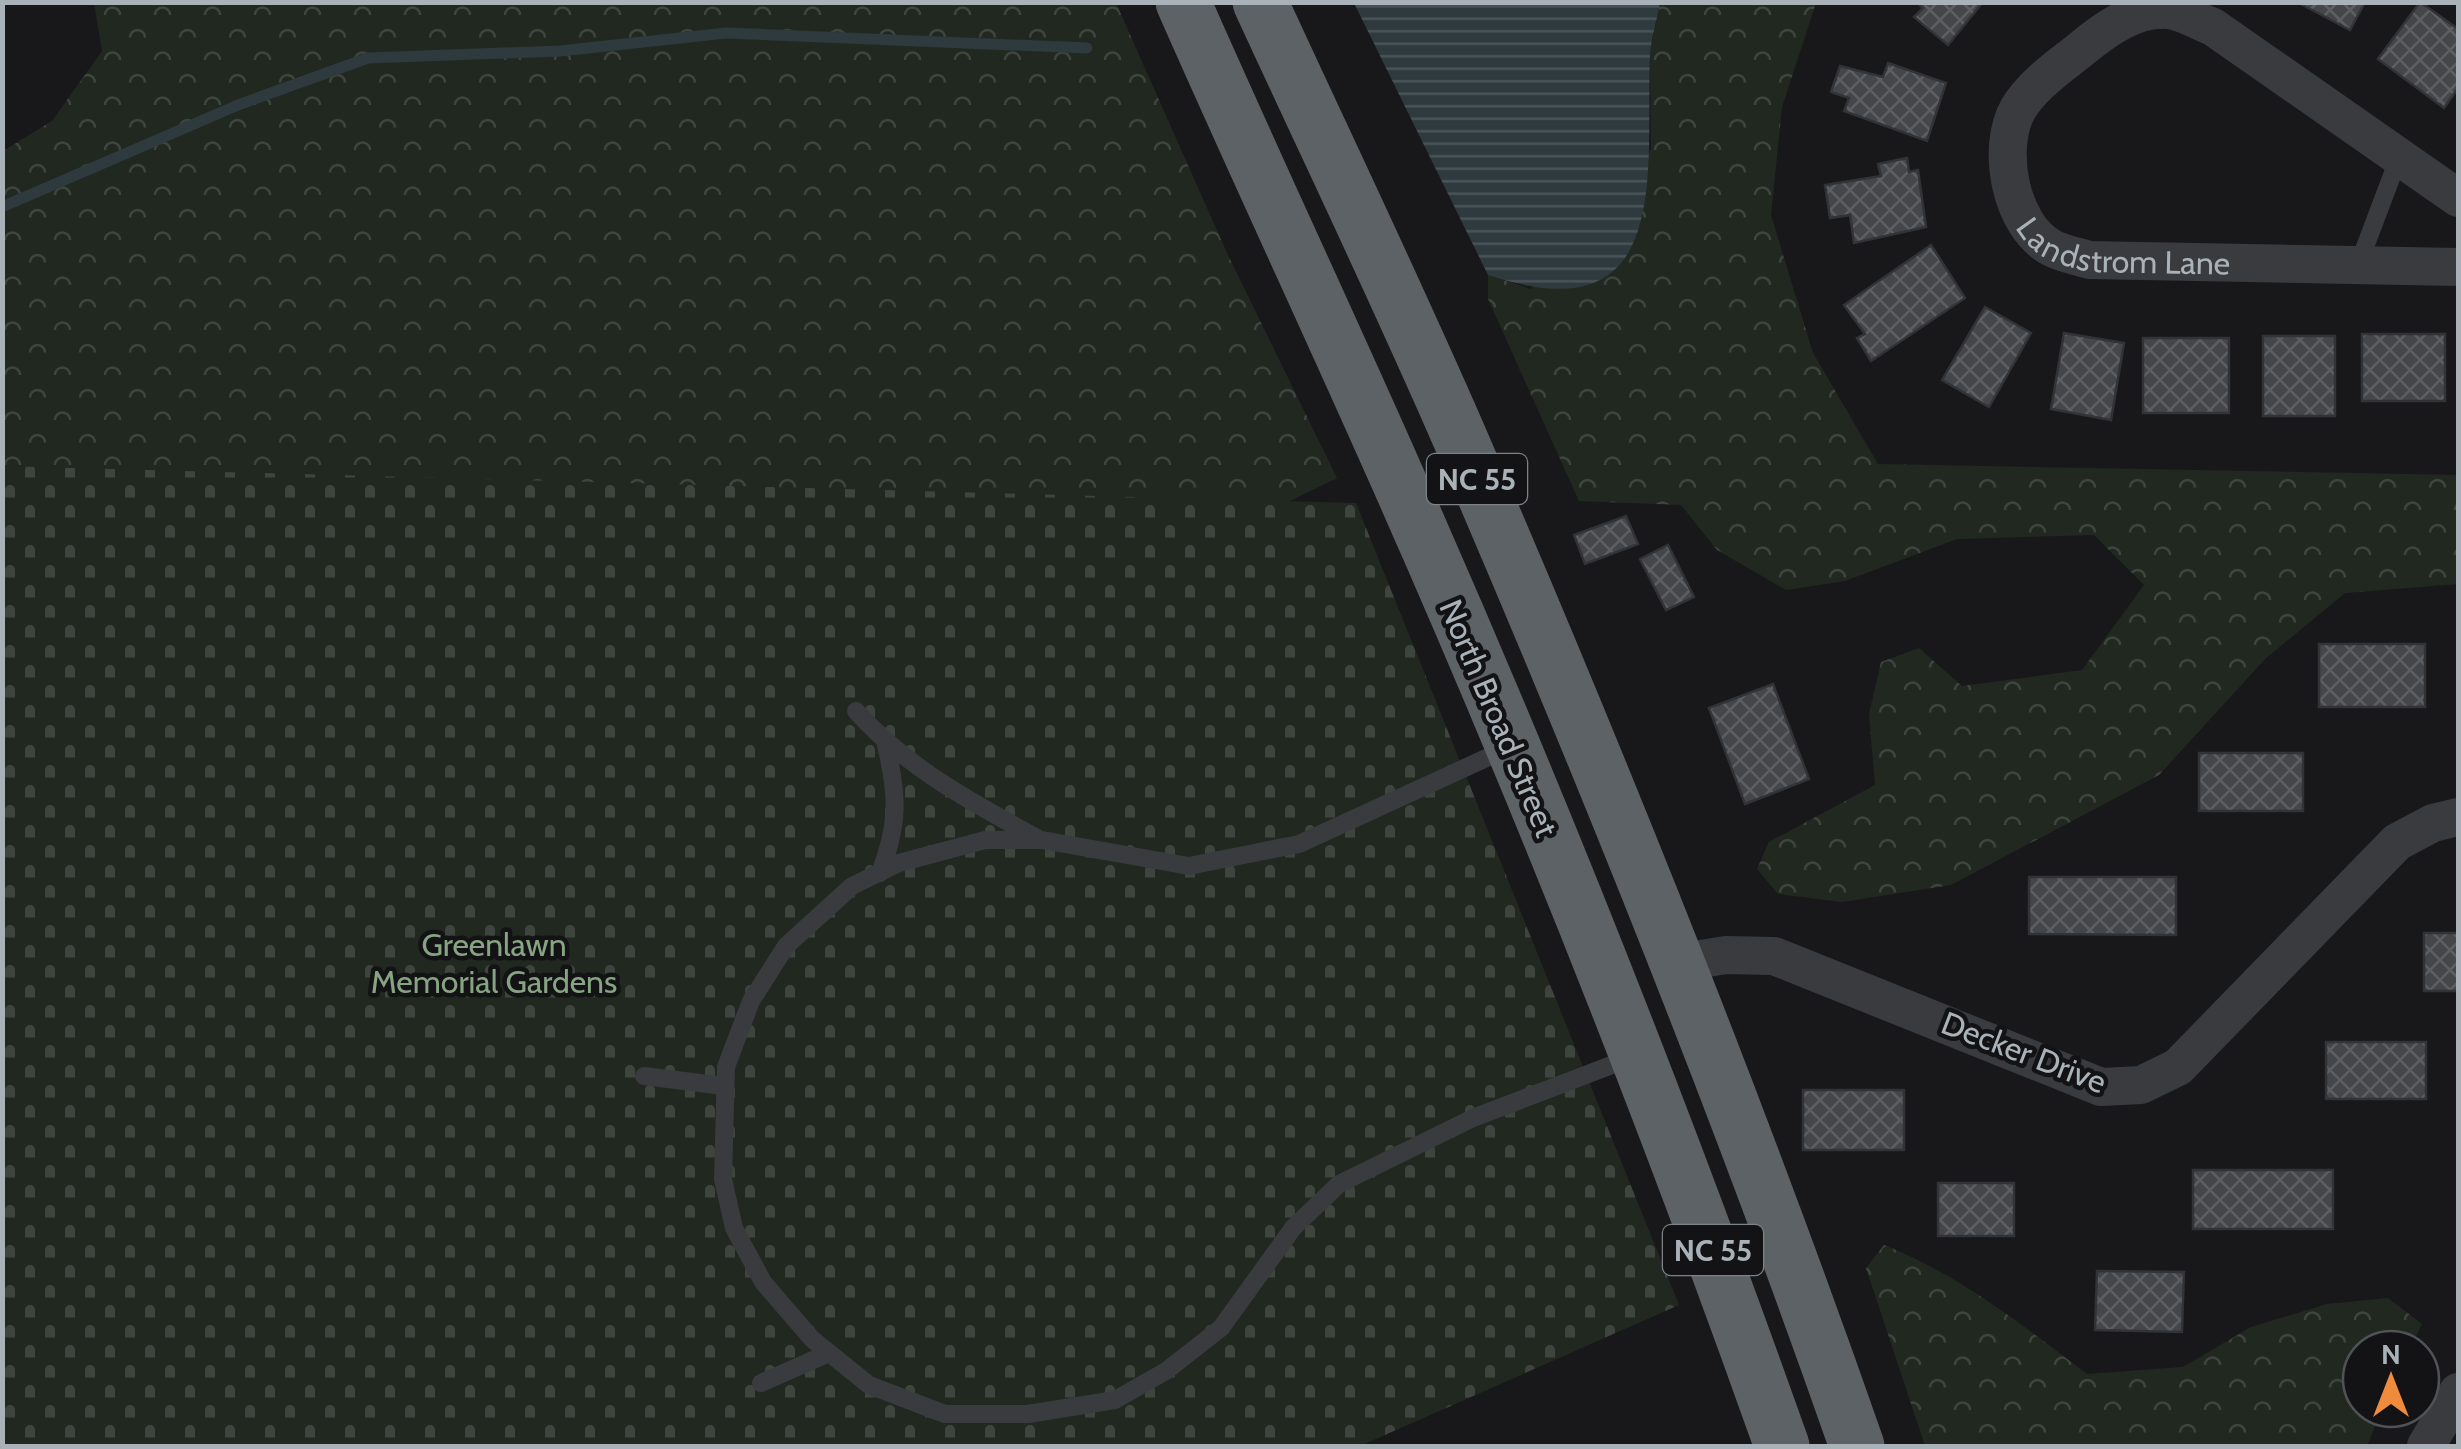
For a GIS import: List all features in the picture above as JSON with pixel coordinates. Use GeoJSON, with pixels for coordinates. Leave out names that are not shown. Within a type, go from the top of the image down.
{"type":"FeatureCollection","features":[{"type":"Feature","properties":{"kind":"highway","name":"North Broad Street"},"geometry":{"type":"LineString","coordinates":[[1183,2],[1400,484],[1511,747],[1638,1056],[1782,1446]]}},
{"type":"Feature","properties":{"kind":"highway","name":"NC 55"},"geometry":{"type":"LineString","coordinates":[[1260,2],[1466,450],[1676,963],[1812,1314],[1857,1446]]}},
{"type":"Feature","properties":{"kind":"street","name":"Landstrom Lane"},"geometry":{"type":"LineString","coordinates":[[2458,198],[2213,26],[2170,10],[2133,15],[2098,36],[2040,82],[2018,109],[2008,142],[2011,184],[2026,222],[2050,248],[2089,260],[2458,267]]}},
{"type":"Feature","properties":{"kind":"street","name":"Decker Drive"},"geometry":{"type":"LineString","coordinates":[[1676,963],[1746,954],[1788,960],[2100,1087],[2141,1085],[2178,1066],[2397,842],[2433,823],[2458,818]]}},
{"type":"Feature","properties":{"kind":"street"},"geometry":{"type":"LineString","coordinates":[[2426,1446],[2458,1392]]}},
{"type":"Feature","properties":{"kind":"lane"},"geometry":{"type":"LineString","coordinates":[[2359,263],[2399,157]]}},
{"type":"Feature","properties":{"kind":"lane"},"geometry":{"type":"LineString","coordinates":[[856,711],[886,745],[954,793],[1042,840]]}},
{"type":"Feature","properties":{"kind":"lane"},"geometry":{"type":"LineString","coordinates":[[880,873],[896,819],[897,791],[886,745]]}},
{"type":"Feature","properties":{"kind":"lane"},"geometry":{"type":"LineString","coordinates":[[1511,747],[1299,844],[1190,866],[1042,840],[985,840],[880,873],[852,886],[786,946],[751,1001],[726,1067],[723,1179],[734,1228],[763,1282],[829,1352],[870,1386],[944,1414],[1028,1414],[1115,1400],[1166,1371],[1221,1328],[1293,1228],[1339,1184],[1474,1118],[1638,1056]]}},
{"type":"Feature","properties":{"kind":"lane"},"geometry":{"type":"LineString","coordinates":[[644,1076],[724,1086]]}},
{"type":"Feature","properties":{"kind":"lane"},"geometry":{"type":"LineString","coordinates":[[761,1383],[829,1352]]}},
{"type":"Feature","properties":{"kind":"green space"},"geometry":{"type":"Polygon","coordinates":[[[94,2],[1116,3],[1227,253],[1337,478],[1243,524],[3,484],[3,151],[52,121],[102,51],[94,2]]]}},
{"type":"Feature","properties":{"kind":"green space"},"geometry":{"type":"Polygon","coordinates":[[[1660,3],[1816,3],[1782,107],[1771,215],[1813,353],[1878,464],[2458,475],[2458,584],[2345,593],[2265,659],[2159,775],[1951,885],[1842,902],[1778,894],[1757,869],[1769,842],[1875,785],[1869,714],[1881,662],[1919,648],[1962,686],[2082,670],[2144,585],[2094,535],[1957,539],[1845,581],[1786,590],[1717,550],[1681,505],[1579,501],[1488,299],[1488,275],[1531,289],[1651,149],[1650,51],[1660,3]]]}},
{"type":"Feature","properties":{"kind":"green space","name":"Greenlawn Memorial Gardens"},"geometry":{"type":"Polygon","coordinates":[[[3,466],[1356,503],[1679,1305],[1360,1446],[3,1446],[3,466]]]}},
{"type":"Feature","properties":{"kind":"green space"},"geometry":{"type":"Polygon","coordinates":[[[1884,1245],[1911,1257],[1964,1286],[2087,1374],[2183,1367],[2251,1327],[2327,1304],[2388,1298],[2422,1324],[2420,1329],[2341,1329],[2341,1429],[2374,1429],[2367,1446],[1925,1446],[1866,1268],[1884,1245]]]}},
{"type":"Feature","properties":{"kind":"shaded area"},"geometry":{"type":"Polygon","coordinates":[[[1354,3],[1660,3],[1650,56],[1646,195],[1637,234],[1620,265],[1591,284],[1548,288],[1488,275],[1354,3]]]}},
{"type":"Feature","properties":{"kind":"building"},"geometry":{"type":"Polygon","coordinates":[[[1917,2],[1983,2],[1948,45],[1914,17],[1923,8],[1917,2]]]}},
{"type":"Feature","properties":{"kind":"building"},"geometry":{"type":"Polygon","coordinates":[[[2297,2],[2365,2],[2350,30],[2297,2]]]}},
{"type":"Feature","properties":{"kind":"building"},"geometry":{"type":"Polygon","coordinates":[[[2420,2],[2458,29],[2458,88],[2444,108],[2378,59],[2420,2]]]}},
{"type":"Feature","properties":{"kind":"building"},"geometry":{"type":"Polygon","coordinates":[[[1888,63],[1946,83],[1927,141],[1844,111],[1849,98],[1831,92],[1840,66],[1883,77],[1888,63]]]}},
{"type":"Feature","properties":{"kind":"building"},"geometry":{"type":"Polygon","coordinates":[[[1907,158],[1909,172],[1918,170],[1926,227],[1854,243],[1850,215],[1830,218],[1825,185],[1881,176],[1878,164],[1907,158]]]}},
{"type":"Feature","properties":{"kind":"building"},"geometry":{"type":"Polygon","coordinates":[[[1931,245],[1965,298],[1871,361],[1857,338],[1865,334],[1844,305],[1931,245]]]}},
{"type":"Feature","properties":{"kind":"building"},"geometry":{"type":"Polygon","coordinates":[[[1985,307],[2031,333],[1989,407],[1942,380],[1985,307]]]}},
{"type":"Feature","properties":{"kind":"building"},"geometry":{"type":"Polygon","coordinates":[[[2064,333],[2124,343],[2111,420],[2051,409],[2064,333]]]}},
{"type":"Feature","properties":{"kind":"building"},"geometry":{"type":"Polygon","coordinates":[[[2362,334],[2445,334],[2445,401],[2362,401],[2362,334]]]}},
{"type":"Feature","properties":{"kind":"building"},"geometry":{"type":"Polygon","coordinates":[[[2263,336],[2335,336],[2335,416],[2263,416],[2263,336]]]}},
{"type":"Feature","properties":{"kind":"building"},"geometry":{"type":"Polygon","coordinates":[[[2143,338],[2229,338],[2229,413],[2143,413],[2143,338]]]}},
{"type":"Feature","properties":{"kind":"building"},"geometry":{"type":"Polygon","coordinates":[[[1626,516],[1638,544],[1585,564],[1574,535],[1626,516]]]}},
{"type":"Feature","properties":{"kind":"building"},"geometry":{"type":"Polygon","coordinates":[[[1668,545],[1694,597],[1666,610],[1640,559],[1668,545]]]}},
{"type":"Feature","properties":{"kind":"building"},"geometry":{"type":"Polygon","coordinates":[[[2319,644],[2425,644],[2425,707],[2319,707],[2319,644]]]}},
{"type":"Feature","properties":{"kind":"building"},"geometry":{"type":"Polygon","coordinates":[[[1773,684],[1809,779],[1745,804],[1709,708],[1773,684]]]}},
{"type":"Feature","properties":{"kind":"building"},"geometry":{"type":"Polygon","coordinates":[[[2199,753],[2303,753],[2303,811],[2199,811],[2199,753]]]}},
{"type":"Feature","properties":{"kind":"building"},"geometry":{"type":"Polygon","coordinates":[[[2029,877],[2176,877],[2176,935],[2029,934],[2029,877]]]}},
{"type":"Feature","properties":{"kind":"building"},"geometry":{"type":"Polygon","coordinates":[[[2424,933],[2458,933],[2458,991],[2424,991],[2424,933]]]}},
{"type":"Feature","properties":{"kind":"building"},"geometry":{"type":"Polygon","coordinates":[[[2326,1042],[2426,1042],[2426,1099],[2326,1099],[2326,1042]]]}},
{"type":"Feature","properties":{"kind":"building"},"geometry":{"type":"Polygon","coordinates":[[[1803,1090],[1904,1090],[1904,1150],[1803,1150],[1803,1090]]]}},
{"type":"Feature","properties":{"kind":"building"},"geometry":{"type":"Polygon","coordinates":[[[2193,1170],[2333,1170],[2333,1229],[2193,1229],[2193,1170]]]}},
{"type":"Feature","properties":{"kind":"building"},"geometry":{"type":"Polygon","coordinates":[[[1938,1183],[2014,1183],[2014,1236],[1938,1236],[1938,1183]]]}},
{"type":"Feature","properties":{"kind":"building"},"geometry":{"type":"Polygon","coordinates":[[[2097,1271],[2184,1272],[2182,1332],[2095,1330],[2097,1271]]]}},
{"type":"Feature","properties":{"kind":"waterway"},"geometry":{"type":"LineString","coordinates":[[2,207],[238,105],[368,58],[560,51],[726,33],[1087,48]]}}]}
